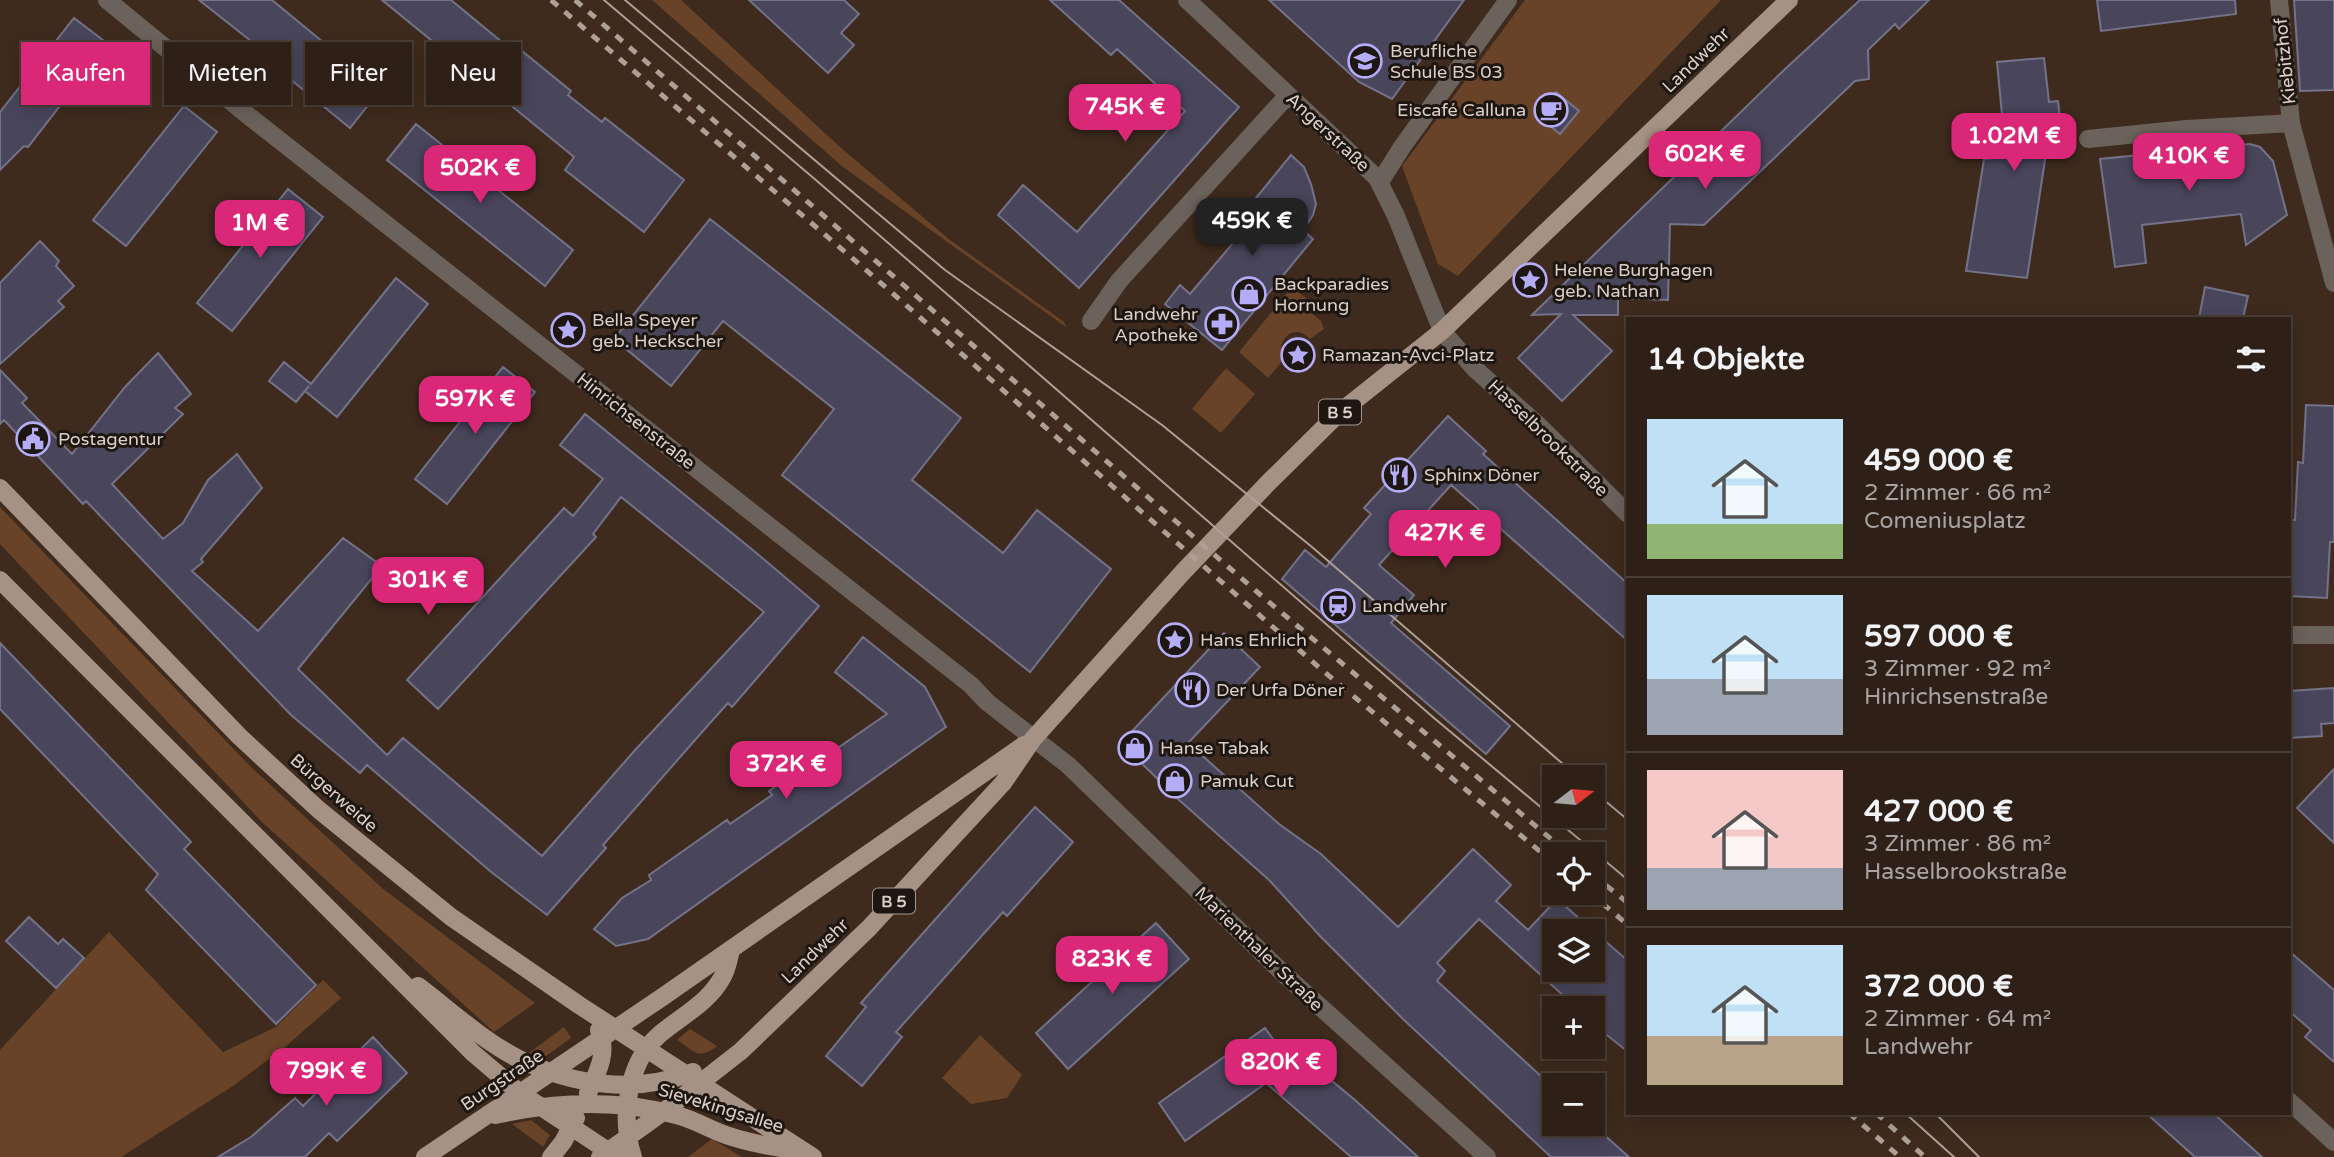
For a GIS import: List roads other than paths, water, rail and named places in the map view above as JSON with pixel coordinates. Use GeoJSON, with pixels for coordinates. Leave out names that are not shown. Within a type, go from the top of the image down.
{"type":"FeatureCollection","features":[{"type":"Feature","properties":{"kind":"main road","name":"Landwehr"},"geometry":{"type":"LineString","coordinates":[[608,1156],[663,1112],[693,1079],[741,1051],[869,928],[1003,783],[1033,739],[1183,572],[1269,482],[1339,413],[1442,331],[1789,0]]}},
{"type":"Feature","properties":{"kind":"main road","name":"Bürgerweide"},"geometry":{"type":"LineString","coordinates":[[0,488],[240,737],[308,802],[451,917],[593,1014],[609,1033],[647,1049],[693,1079]]}},
{"type":"Feature","properties":{"kind":"main road"},"geometry":{"type":"LineString","coordinates":[[0,580],[473,1053],[520,1093],[608,1156]]}},
{"type":"Feature","properties":{"kind":"main road","name":"Landwehr"},"geometry":{"type":"LineString","coordinates":[[609,1033],[1033,739]]}},
{"type":"Feature","properties":{"kind":"main road"},"geometry":{"type":"LineString","coordinates":[[361,943],[489,1039],[518,1058],[551,1072],[592,1083],[631,1086],[693,1079]]}},
{"type":"Feature","properties":{"kind":"main road"},"geometry":{"type":"LineString","coordinates":[[633,1157],[628,1105],[638,1063],[660,1034],[703,1003],[724,975],[731,950]]}},
{"type":"Feature","properties":{"kind":"main road"},"geometry":{"type":"LineString","coordinates":[[551,1157],[592,1083],[603,1059],[609,1033]]}},
{"type":"Feature","properties":{"kind":"main road","name":"Burgstraße"},"geometry":{"type":"LineString","coordinates":[[425,1157],[609,1033]]}},
{"type":"Feature","properties":{"kind":"main road","name":"Sievekingsallee"},"geometry":{"type":"LineString","coordinates":[[693,1079],[810,1155]]}},
{"type":"Feature","properties":{"kind":"main road","name":"Sievekingsallee"},"geometry":{"type":"LineString","coordinates":[[486,1117],[541,1107],[628,1105],[679,1115],[726,1135],[763,1146],[810,1155]]}},
{"type":"Feature","properties":{"kind":"street","name":"Hinrichsenstraße"},"geometry":{"type":"LineString","coordinates":[[107,0],[270,133],[896,625],[1033,739]]}},
{"type":"Feature","properties":{"kind":"street","name":"Angerstraße"},"geometry":{"type":"LineString","coordinates":[[1187,0],[1380,182],[1442,331]]}},
{"type":"Feature","properties":{"kind":"street"},"geometry":{"type":"LineString","coordinates":[[1380,182],[1402,147],[1508,0]]}},
{"type":"Feature","properties":{"kind":"street","name":"Kiebitzhof"},"geometry":{"type":"LineString","coordinates":[[2279,0],[2291,123],[2334,283]]}},
{"type":"Feature","properties":{"kind":"street"},"geometry":{"type":"LineString","coordinates":[[1091,321],[1119,281],[1288,95]]}},
{"type":"Feature","properties":{"kind":"street","name":"Kiebitzhof"},"geometry":{"type":"LineString","coordinates":[[2088,139],[2187,129],[2291,123]]}},
{"type":"Feature","properties":{"kind":"street","name":"Hasselbrookstraße"},"geometry":{"type":"LineString","coordinates":[[1442,331],[1475,369],[1539,426],[1626,512]]}},
{"type":"Feature","properties":{"kind":"street"},"geometry":{"type":"LineString","coordinates":[[2291,635],[2334,635]]}},
{"type":"Feature","properties":{"kind":"street","name":"Marienthaler Straße"},"geometry":{"type":"LineString","coordinates":[[1033,739],[1084,779],[1285,975],[1487,1157]]}},
{"type":"Feature","properties":{"kind":"street"},"geometry":{"type":"LineString","coordinates":[[2291,1103],[2334,1142]]}},
{"type":"Feature","properties":{"kind":"tram line"},"geometry":{"type":"LineString","coordinates":[[604,0],[817,181],[1434,718],[1626,878]]}},
{"type":"Feature","properties":{"kind":"tram line"},"geometry":{"type":"LineString","coordinates":[[625,0],[945,270],[1162,425],[1312,547],[1564,765]]}},
{"type":"Feature","properties":{"kind":"tram line"},"geometry":{"type":"LineString","coordinates":[[1605,801],[1626,818]]}},
{"type":"Feature","properties":{"kind":"tram line"},"geometry":{"type":"LineString","coordinates":[[1907,1115],[1954,1157]]}},
{"type":"Feature","properties":{"kind":"tram line"},"geometry":{"type":"LineString","coordinates":[[1937,1115],[1979,1157]]}},
{"type":"Feature","properties":{"kind":"railway"},"geometry":{"type":"LineString","coordinates":[[551,0],[858,263],[1322,670],[1542,853]]}},
{"type":"Feature","properties":{"kind":"railway"},"geometry":{"type":"LineString","coordinates":[[575,0],[1263,597],[1555,842]]}},
{"type":"Feature","properties":{"kind":"railway"},"geometry":{"type":"LineString","coordinates":[[1605,884],[1626,901]]}},
{"type":"Feature","properties":{"kind":"railway"},"geometry":{"type":"LineString","coordinates":[[1604,905],[1626,923]]}},
{"type":"Feature","properties":{"kind":"railway"},"geometry":{"type":"LineString","coordinates":[[1851,1115],[1900,1157]]}},
{"type":"Feature","properties":{"kind":"railway"},"geometry":{"type":"LineString","coordinates":[[1878,1115],[1925,1157]]}},
{"type":"Feature","properties":{"kind":"place","name":"Berufliche Schule BS 03"},"geometry":{"type":"Point","coordinates":[1365,61]}},
{"type":"Feature","properties":{"kind":"place","name":"Eiscafé Calluna"},"geometry":{"type":"Point","coordinates":[1551,110]}},
{"type":"Feature","properties":{"kind":"place","name":"Helene Burghagen geb. Nathan"},"geometry":{"type":"Point","coordinates":[1530,280]}},
{"type":"Feature","properties":{"kind":"place","name":"Backparadies Hornung"},"geometry":{"type":"Point","coordinates":[1249,294]}},
{"type":"Feature","properties":{"kind":"place","name":"Landwehr Apotheke"},"geometry":{"type":"Point","coordinates":[1222,324]}},
{"type":"Feature","properties":{"kind":"place","name":"Bella Speyer geb. Heckscher"},"geometry":{"type":"Point","coordinates":[568,330]}},
{"type":"Feature","properties":{"kind":"place","name":"Ramazan-Avci-Platz"},"geometry":{"type":"Point","coordinates":[1298,355]}},
{"type":"Feature","properties":{"kind":"place","name":"Postagentur"},"geometry":{"type":"Point","coordinates":[33,439]}},
{"type":"Feature","properties":{"kind":"place","name":"Sphinx Döner"},"geometry":{"type":"Point","coordinates":[1399,475]}},
{"type":"Feature","properties":{"kind":"place","name":"Landwehr"},"geometry":{"type":"Point","coordinates":[1338,606]}},
{"type":"Feature","properties":{"kind":"place","name":"Hans Ehrlich"},"geometry":{"type":"Point","coordinates":[1175,640]}},
{"type":"Feature","properties":{"kind":"place","name":"Der Urfa Döner"},"geometry":{"type":"Point","coordinates":[1192,690]}},
{"type":"Feature","properties":{"kind":"place","name":"Hanse Tabak"},"geometry":{"type":"Point","coordinates":[1135,748]}},
{"type":"Feature","properties":{"kind":"place","name":"Pamuk Cut"},"geometry":{"type":"Point","coordinates":[1175,781]}}]}
